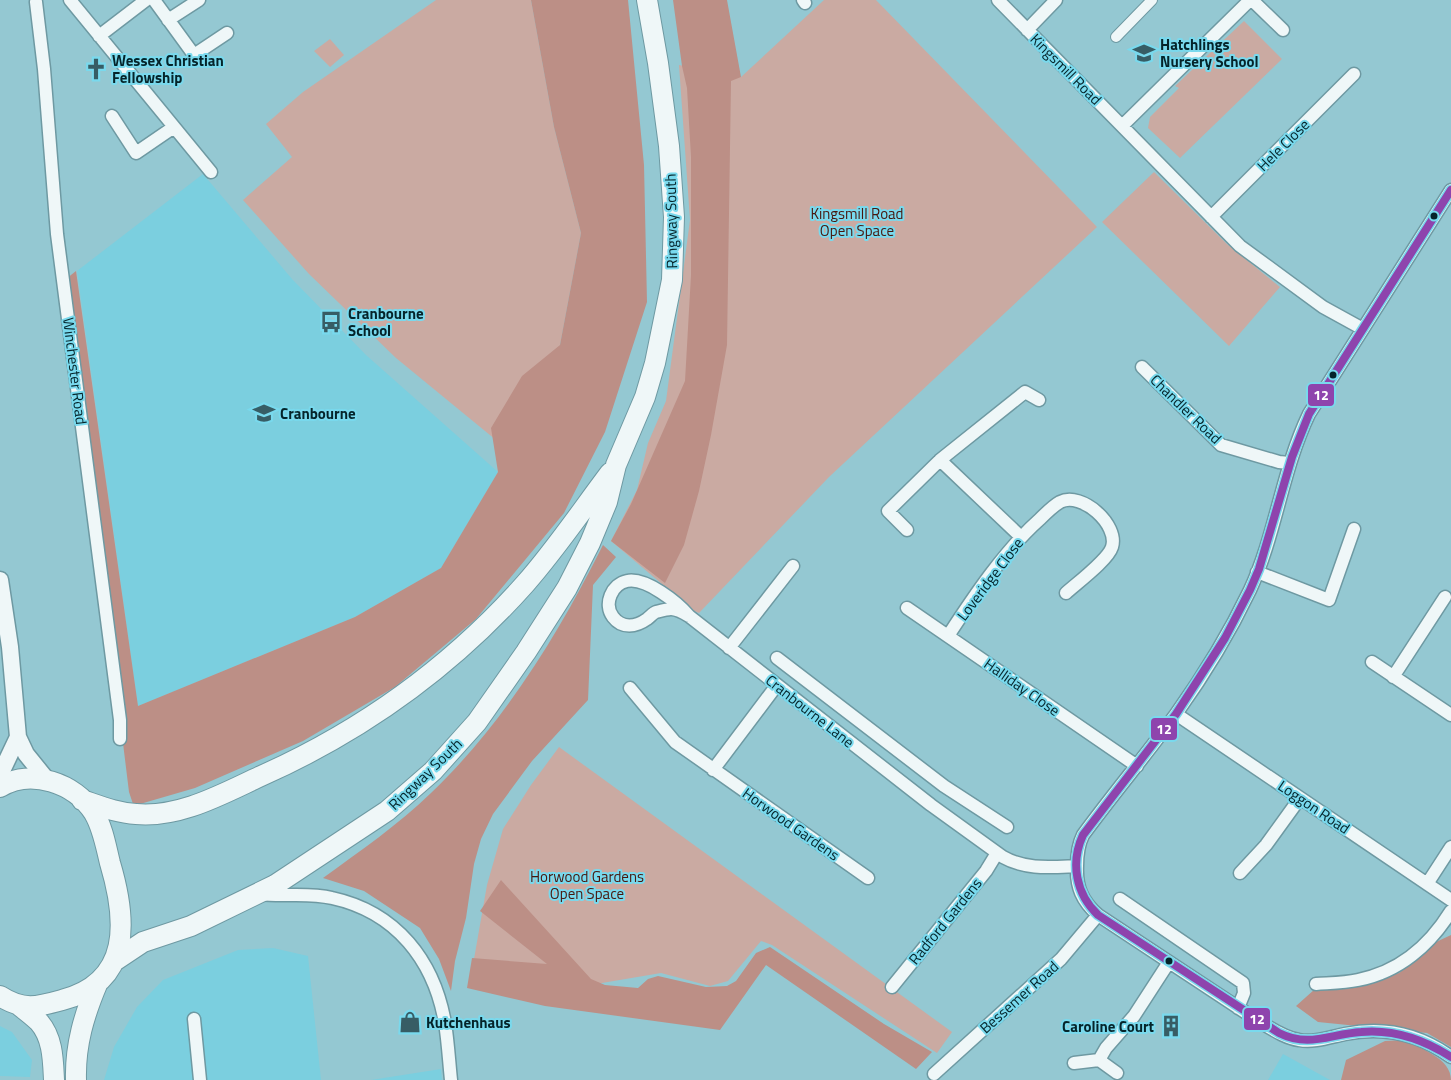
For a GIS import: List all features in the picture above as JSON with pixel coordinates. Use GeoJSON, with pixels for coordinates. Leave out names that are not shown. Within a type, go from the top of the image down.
{"type":"FeatureCollection","features":[{"type":"Feature","properties":{"kind":"main road","name":"Ringway South"},"geometry":{"type":"LineString","coordinates":[[113,962],[143,942],[191,926],[258,893],[299,870],[387,811],[433,771],[477,722],[526,652],[567,588],[590,544],[607,502],[616,465],[650,380],[672,280],[674,217],[669,146],[647,0]]}},
{"type":"Feature","properties":{"kind":"main road","name":"Ringway South"},"geometry":{"type":"LineString","coordinates":[[82,800],[122,812],[166,814],[209,800],[285,766],[348,730],[394,701],[435,671],[480,630],[525,583],[616,465]]}},
{"type":"Feature","properties":{"kind":"main road"},"geometry":{"type":"LineString","coordinates":[[0,787],[27,779],[47,780],[65,788],[82,800],[93,812],[99,824],[116,882],[121,907],[120,943],[108,972],[98,982],[85,992],[72,998],[36,1006],[20,1006]]}},
{"type":"Feature","properties":{"kind":"main road"},"geometry":{"type":"LineString","coordinates":[[76,1080],[78,1041],[85,1013],[98,982]]}},
{"type":"Feature","properties":{"kind":"main road"},"geometry":{"type":"LineString","coordinates":[[0,996],[20,1006],[39,1022],[48,1036],[52,1052],[54,1080]]}},
{"type":"Feature","properties":{"kind":"street"},"geometry":{"type":"LineString","coordinates":[[70,0],[211,172]]}},
{"type":"Feature","properties":{"kind":"street"},"geometry":{"type":"LineString","coordinates":[[98,36],[146,0]]}},
{"type":"Feature","properties":{"kind":"street"},"geometry":{"type":"LineString","coordinates":[[154,0],[194,55],[227,33]]}},
{"type":"Feature","properties":{"kind":"street"},"geometry":{"type":"LineString","coordinates":[[168,20],[198,0]]}},
{"type":"Feature","properties":{"kind":"street","name":"Kingsmill Road"},"geometry":{"type":"LineString","coordinates":[[998,0],[1240,246],[1323,307],[1363,328]]}},
{"type":"Feature","properties":{"kind":"street"},"geometry":{"type":"LineString","coordinates":[[1027,30],[1056,0]]}},
{"type":"Feature","properties":{"kind":"street"},"geometry":{"type":"LineString","coordinates":[[1116,37],[1152,0]]}},
{"type":"Feature","properties":{"kind":"street"},"geometry":{"type":"LineString","coordinates":[[1122,126],[1251,0],[1283,30]]}},
{"type":"Feature","properties":{"kind":"street","name":"Winchester Road"},"geometry":{"type":"LineString","coordinates":[[36,2],[44,69],[57,234],[120,720],[120,739]]}},
{"type":"Feature","properties":{"kind":"street","name":"Hele Close"},"geometry":{"type":"LineString","coordinates":[[1211,217],[1354,74]]}},
{"type":"Feature","properties":{"kind":"street"},"geometry":{"type":"LineString","coordinates":[[112,116],[136,152],[174,128]]}},
{"type":"Feature","properties":{"kind":"street"},"geometry":{"type":"LineString","coordinates":[[1451,190],[1309,414],[1298,436],[1289,463],[1257,572],[1219,648],[1176,714],[1083,835],[1079,842],[1076,876],[1078,887],[1087,906],[1098,915],[1272,1029],[1301,1041],[1334,1038],[1357,1032],[1389,1031],[1413,1036],[1425,1041],[1451,1057]]}},
{"type":"Feature","properties":{"kind":"street","name":"Chandler Road"},"geometry":{"type":"LineString","coordinates":[[1142,367],[1221,445],[1278,462],[1289,463]]}},
{"type":"Feature","properties":{"kind":"street"},"geometry":{"type":"LineString","coordinates":[[907,530],[888,511],[940,460],[1025,392],[1039,400]]}},
{"type":"Feature","properties":{"kind":"street"},"geometry":{"type":"LineString","coordinates":[[940,460],[1020,536]]}},
{"type":"Feature","properties":{"kind":"street","name":"Loveridge Close"},"geometry":{"type":"LineString","coordinates":[[948,636],[1020,536],[1060,502],[1074,500],[1086,504],[1108,526],[1112,538],[1112,549],[1106,558],[1066,593]]}},
{"type":"Feature","properties":{"kind":"street"},"geometry":{"type":"LineString","coordinates":[[1257,572],[1329,600],[1354,529]]}},
{"type":"Feature","properties":{"kind":"street"},"geometry":{"type":"LineString","coordinates":[[729,648],[793,566]]}},
{"type":"Feature","properties":{"kind":"street"},"geometry":{"type":"LineString","coordinates":[[0,580],[5,647],[18,737],[26,754],[47,780]]}},
{"type":"Feature","properties":{"kind":"street","name":"Cranbourne Lane"},"geometry":{"type":"LineString","coordinates":[[689,616],[671,609],[655,612],[641,624],[625,625],[612,617],[609,600],[613,590],[628,580],[654,588],[684,609],[689,616],[729,648],[931,805],[997,853],[1013,862],[1029,866],[1077,866]]}},
{"type":"Feature","properties":{"kind":"street"},"geometry":{"type":"LineString","coordinates":[[1394,677],[1445,597]]}},
{"type":"Feature","properties":{"kind":"street","name":"Halliday Close"},"geometry":{"type":"LineString","coordinates":[[907,608],[1137,766]]}},
{"type":"Feature","properties":{"kind":"street","name":"Cranbourne Lane"},"geometry":{"type":"LineString","coordinates":[[777,658],[944,786],[1007,827]]}},
{"type":"Feature","properties":{"kind":"street"},"geometry":{"type":"LineString","coordinates":[[1372,662],[1451,715]]}},
{"type":"Feature","properties":{"kind":"street"},"geometry":{"type":"LineString","coordinates":[[713,770],[777,685]]}},
{"type":"Feature","properties":{"kind":"street","name":"Horwood Gardens"},"geometry":{"type":"LineString","coordinates":[[630,688],[675,742],[868,878]]}},
{"type":"Feature","properties":{"kind":"street","name":"Loggon Road"},"geometry":{"type":"LineString","coordinates":[[1176,714],[1451,900]]}},
{"type":"Feature","properties":{"kind":"street"},"geometry":{"type":"LineString","coordinates":[[0,775],[18,737]]}},
{"type":"Feature","properties":{"kind":"street"},"geometry":{"type":"LineString","coordinates":[[931,805],[944,786]]}},
{"type":"Feature","properties":{"kind":"street"},"geometry":{"type":"LineString","coordinates":[[1240,873],[1266,845],[1300,798]]}},
{"type":"Feature","properties":{"kind":"street"},"geometry":{"type":"LineString","coordinates":[[1427,884],[1451,848]]}},
{"type":"Feature","properties":{"kind":"street","name":"Radford Gardens"},"geometry":{"type":"LineString","coordinates":[[892,987],[986,871],[997,853]]}},
{"type":"Feature","properties":{"kind":"street"},"geometry":{"type":"LineString","coordinates":[[258,893],[276,896],[310,894],[334,898],[358,906],[391,924],[410,943],[427,968],[436,991],[444,1021],[451,1080]]}},
{"type":"Feature","properties":{"kind":"street"},"geometry":{"type":"LineString","coordinates":[[1120,900],[1242,983],[1244,993],[1238,1008]]}},
{"type":"Feature","properties":{"kind":"street"},"geometry":{"type":"LineString","coordinates":[[1316,984],[1358,980],[1382,973],[1409,959],[1436,932],[1451,911]]}},
{"type":"Feature","properties":{"kind":"street","name":"Bessemer Road"},"geometry":{"type":"LineString","coordinates":[[934,1074],[1061,959],[1098,915]]}},
{"type":"Feature","properties":{"kind":"street"},"geometry":{"type":"LineString","coordinates":[[1099,1060],[1106,1048],[1134,1016],[1168,962]]}},
{"type":"Feature","properties":{"kind":"street"},"geometry":{"type":"LineString","coordinates":[[194,1019],[200,1080]]}},
{"type":"Feature","properties":{"kind":"street"},"geometry":{"type":"LineString","coordinates":[[1074,1063],[1099,1060],[1117,1073]]}},
{"type":"Feature","properties":{"kind":"shaded area"},"geometry":{"type":"Polygon","coordinates":[[[531,0],[628,0],[644,165],[647,302],[605,432],[564,513],[476,619],[395,687],[303,741],[195,788],[140,804],[133,804],[129,792],[66,279],[76,271],[138,706],[355,617],[441,568],[498,472],[491,428],[522,376],[560,345],[581,233],[554,127],[531,0]]]}},
{"type":"Feature","properties":{"kind":"shaded area"},"geometry":{"type":"Polygon","coordinates":[[[673,0],[727,0],[741,77],[731,81],[727,345],[699,491],[684,545],[665,583],[611,541],[631,504],[685,381],[691,275],[691,157],[687,88],[673,0]]]}},
{"type":"Feature","properties":{"kind":"shaded area","name":"Cranbourne"},"geometry":{"type":"Polygon","coordinates":[[[203,174],[292,279],[366,355],[498,472],[441,568],[355,617],[138,706],[77,271],[203,174]]]}},
{"type":"Feature","properties":{"kind":"shaded area"},"geometry":{"type":"Polygon","coordinates":[[[603,545],[616,557],[593,585],[588,700],[532,761],[493,814],[481,839],[474,864],[466,918],[455,961],[451,991],[439,959],[420,928],[364,891],[323,878],[405,816],[458,766],[506,708],[548,645],[603,545]]]}},
{"type":"Feature","properties":{"kind":"shaded area"},"geometry":{"type":"Polygon","coordinates":[[[501,880],[591,979],[605,985],[638,988],[648,979],[658,976],[706,987],[727,986],[736,981],[756,953],[770,947],[884,1024],[932,1052],[916,1069],[766,965],[720,1030],[545,1006],[467,988],[472,958],[547,964],[480,911],[501,880]]]}},
{"type":"Feature","properties":{"kind":"shaded area"},"geometry":{"type":"Polygon","coordinates":[[[1451,935],[1451,1047],[1427,1033],[1318,1022],[1296,1006],[1315,989],[1343,989],[1399,973],[1436,942],[1451,935]]]}},
{"type":"Feature","properties":{"kind":"shaded area"},"geometry":{"type":"Polygon","coordinates":[[[273,948],[308,956],[321,1080],[104,1080],[114,1047],[137,1007],[163,980],[238,950],[273,948]]]}},
{"type":"Feature","properties":{"kind":"shaded area"},"geometry":{"type":"Polygon","coordinates":[[[0,1026],[12,1032],[32,1060],[30,1077],[0,1076],[0,1026]]]}},
{"type":"Feature","properties":{"kind":"shaded area"},"geometry":{"type":"Polygon","coordinates":[[[1404,1040],[1441,1060],[1450,1072],[1451,1080],[1341,1080],[1346,1060],[1385,1041],[1404,1040]]]}},
{"type":"Feature","properties":{"kind":"shaded area"},"geometry":{"type":"Polygon","coordinates":[[[1283,1054],[1330,1080],[1268,1080],[1283,1054]]]}},
{"type":"Feature","properties":{"kind":"shaded area"},"geometry":{"type":"Polygon","coordinates":[[[441,1069],[442,1080],[371,1080],[441,1069]]]}},
{"type":"Feature","properties":{"kind":"green space"},"geometry":{"type":"Polygon","coordinates":[[[436,0],[531,0],[554,127],[581,233],[560,345],[513,454],[396,358],[309,274],[243,200],[292,157],[266,124],[303,92],[436,0]]]}},
{"type":"Feature","properties":{"kind":"green space","name":"Kingsmill Road Open Space"},"geometry":{"type":"Polygon","coordinates":[[[824,0],[876,0],[1097,227],[829,477],[699,613],[694,611],[611,541],[637,490],[648,443],[666,401],[690,220],[679,65],[741,77],[824,0]]]}},
{"type":"Feature","properties":{"kind":"green space"},"geometry":{"type":"Polygon","coordinates":[[[1244,21],[1282,59],[1180,158],[1148,128],[1150,117],[1179,88],[1175,86],[1244,21]]]}},
{"type":"Feature","properties":{"kind":"green space"},"geometry":{"type":"Polygon","coordinates":[[[330,39],[344,55],[330,67],[314,51],[330,39]]]}},
{"type":"Feature","properties":{"kind":"green space"},"geometry":{"type":"Polygon","coordinates":[[[1154,172],[1227,244],[1280,287],[1229,346],[1102,222],[1154,172]]]}},
{"type":"Feature","properties":{"kind":"green space","name":"Horwood Gardens Open Space"},"geometry":{"type":"Polygon","coordinates":[[[559,747],[952,1032],[937,1053],[772,945],[761,941],[728,981],[710,986],[661,973],[596,984],[474,959],[487,885],[503,829],[531,785],[559,747]]]}},
{"type":"Feature","properties":{"kind":"transit line","name":"12"},"geometry":{"type":"LineString","coordinates":[[1451,190],[1309,414],[1292,457],[1259,569],[1225,638],[1176,714],[1083,835],[1079,846],[1076,867],[1080,888],[1098,915],[1279,1033],[1310,1040],[1350,1033],[1385,1032],[1419,1040],[1451,1057]]}},
{"type":"Feature","properties":{"kind":"place","name":"Hatchlings Nursery School"},"geometry":{"type":"Point","coordinates":[1144,53]}},
{"type":"Feature","properties":{"kind":"place","name":"Wessex Christian Fellowship"},"geometry":{"type":"Point","coordinates":[96,69]}},
{"type":"Feature","properties":{"kind":"place","name":"Cranbourne School"},"geometry":{"type":"Point","coordinates":[331,322]}},
{"type":"Feature","properties":{"kind":"place","name":"Cranbourne"},"geometry":{"type":"Point","coordinates":[264,413]}},
{"type":"Feature","properties":{"kind":"place","name":"Kutchenhaus"},"geometry":{"type":"Point","coordinates":[410,1022]}},
{"type":"Feature","properties":{"kind":"place","name":"Caroline Court"},"geometry":{"type":"Point","coordinates":[1171,1026]}}]}
